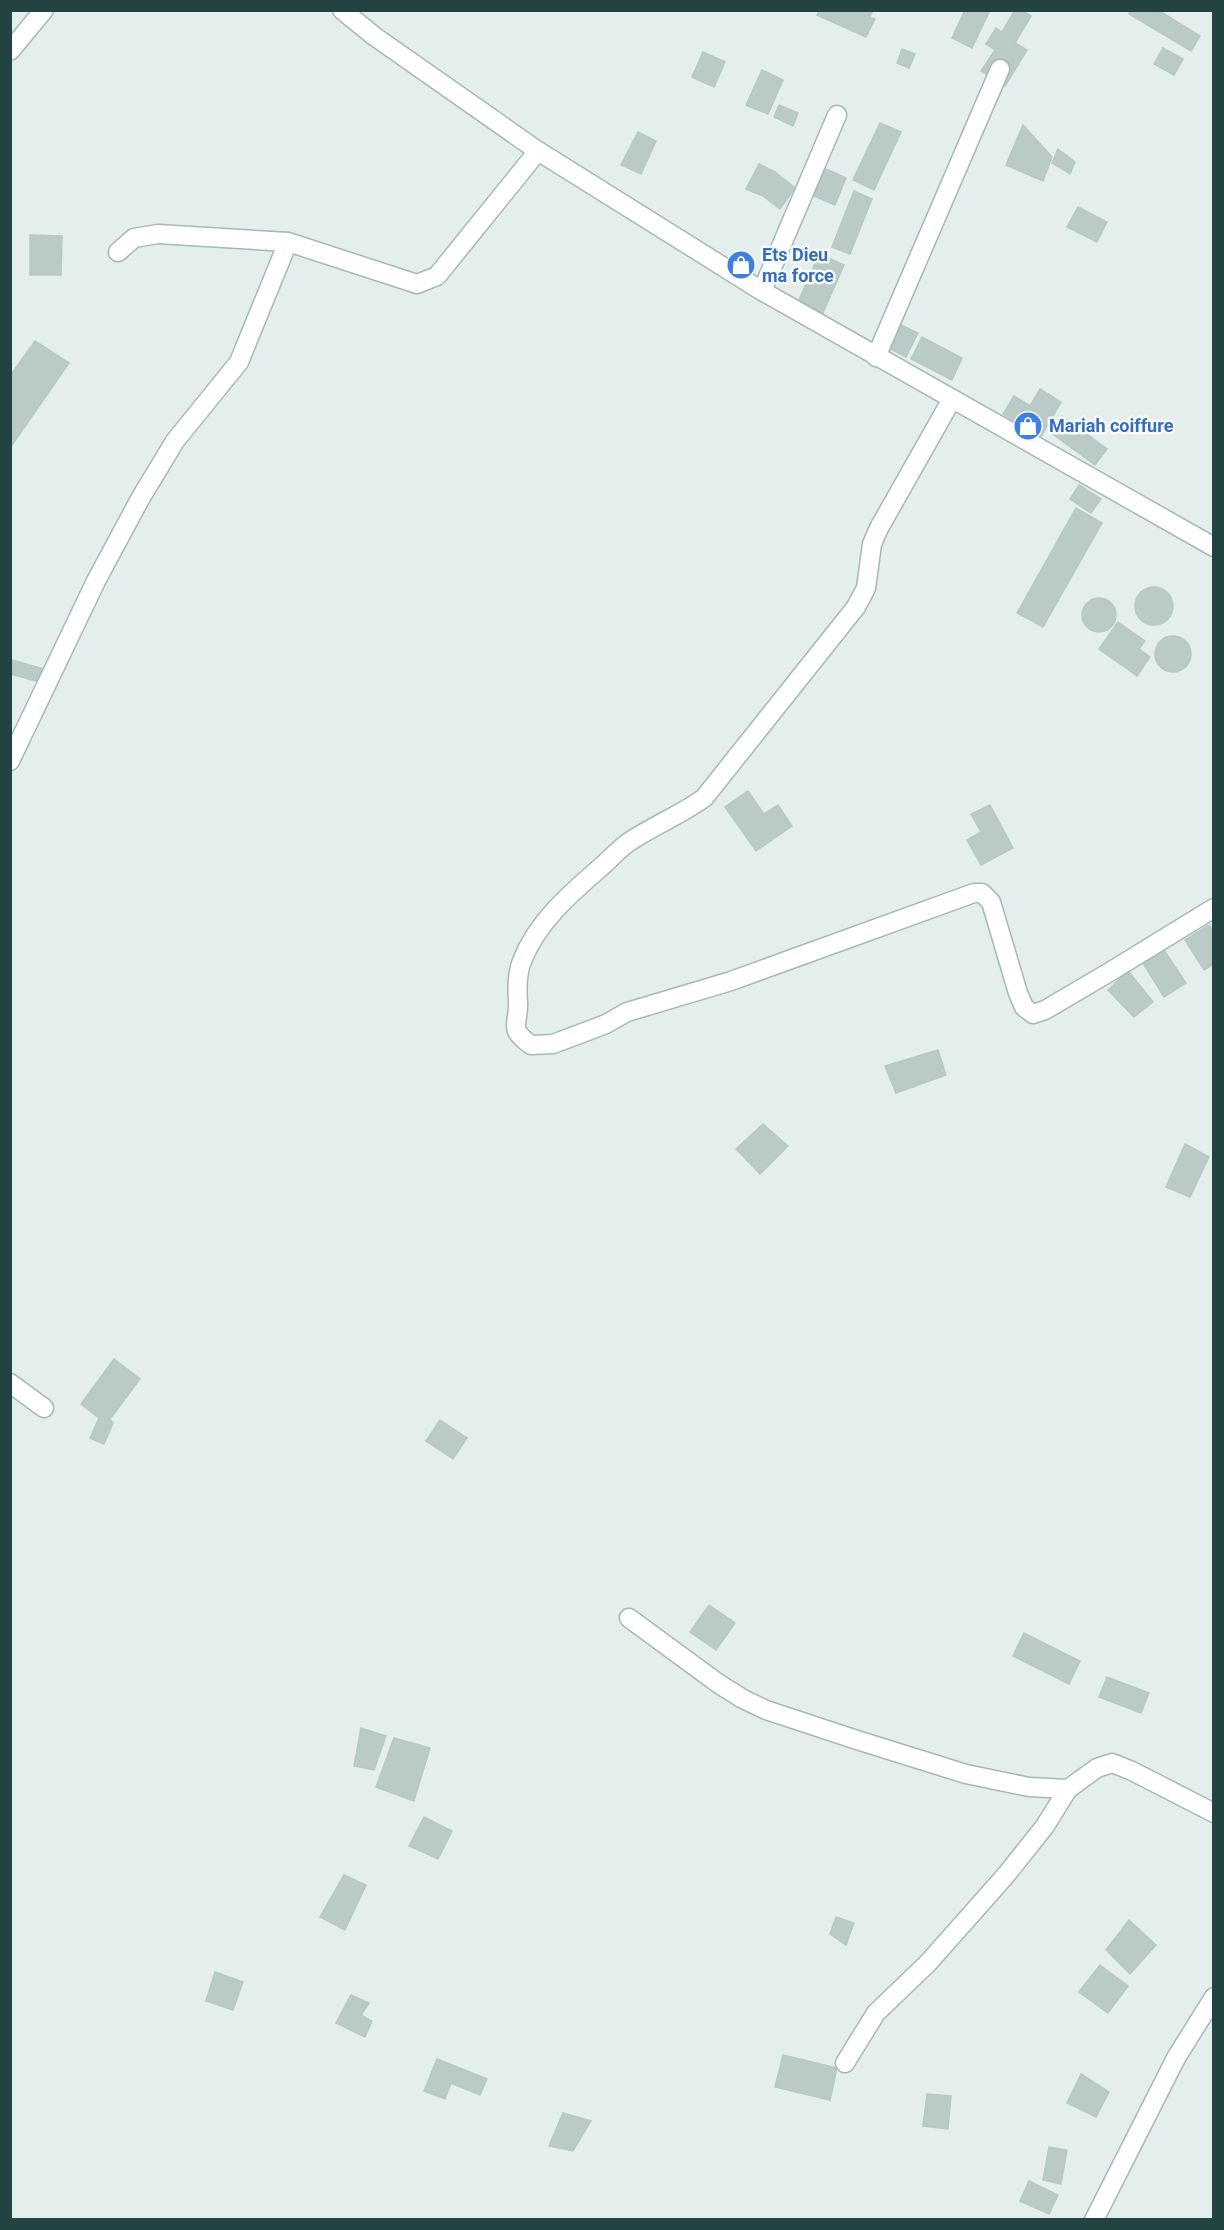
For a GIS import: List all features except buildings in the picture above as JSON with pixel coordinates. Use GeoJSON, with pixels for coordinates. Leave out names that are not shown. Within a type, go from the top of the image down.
{"type":"FeatureCollection","features":[{"type":"Feature","properties":{"kind":"street"},"geometry":{"type":"LineString","coordinates":[[10,51],[44,10]]}},
{"type":"Feature","properties":{"kind":"street"},"geometry":{"type":"LineString","coordinates":[[342,10],[374,36],[538,151],[762,291],[1214,547]]}},
{"type":"Feature","properties":{"kind":"street"},"geometry":{"type":"LineString","coordinates":[[876,357],[1000,69]]}},
{"type":"Feature","properties":{"kind":"street"},"geometry":{"type":"LineString","coordinates":[[762,291],[837,115]]}},
{"type":"Feature","properties":{"kind":"street"},"geometry":{"type":"LineString","coordinates":[[118,252],[134,238],[158,234],[288,242],[417,285],[437,276],[538,151]]}},
{"type":"Feature","properties":{"kind":"street"},"geometry":{"type":"LineString","coordinates":[[10,761],[96,581],[140,499],[175,441],[239,362],[288,242]]}},
{"type":"Feature","properties":{"kind":"street"},"geometry":{"type":"LineString","coordinates":[[952,399],[879,528],[872,544],[866,588],[856,608],[704,798],[680,815],[628,843],[564,898],[533,939],[521,962],[517,987],[518,1008],[514,1023],[519,1037],[531,1046],[553,1044],[606,1024],[627,1012],[731,981],[974,893],[982,893],[991,902],[1018,993],[1024,1007],[1033,1014],[1045,1010],[1214,908]]}},
{"type":"Feature","properties":{"kind":"street"},"geometry":{"type":"LineString","coordinates":[[10,1383],[44,1408]]}},
{"type":"Feature","properties":{"kind":"street"},"geometry":{"type":"LineString","coordinates":[[629,1618],[719,1684],[766,1710],[966,1774],[1029,1787],[1068,1789]]}},
{"type":"Feature","properties":{"kind":"street"},"geometry":{"type":"LineString","coordinates":[[844,2063],[876,2013],[928,1963],[1006,1875],[1045,1826],[1068,1789],[1097,1768],[1112,1763],[1214,1813]]}},
{"type":"Feature","properties":{"kind":"street"},"geometry":{"type":"LineString","coordinates":[[1094,2220],[1176,2058],[1214,1997]]}},
{"type":"Feature","properties":{"kind":"place","name":"Ets Dieu ma force"},"geometry":{"type":"Point","coordinates":[741,265]}},
{"type":"Feature","properties":{"kind":"place","name":"Mariah coiffure"},"geometry":{"type":"Point","coordinates":[1028,426]}}]}
